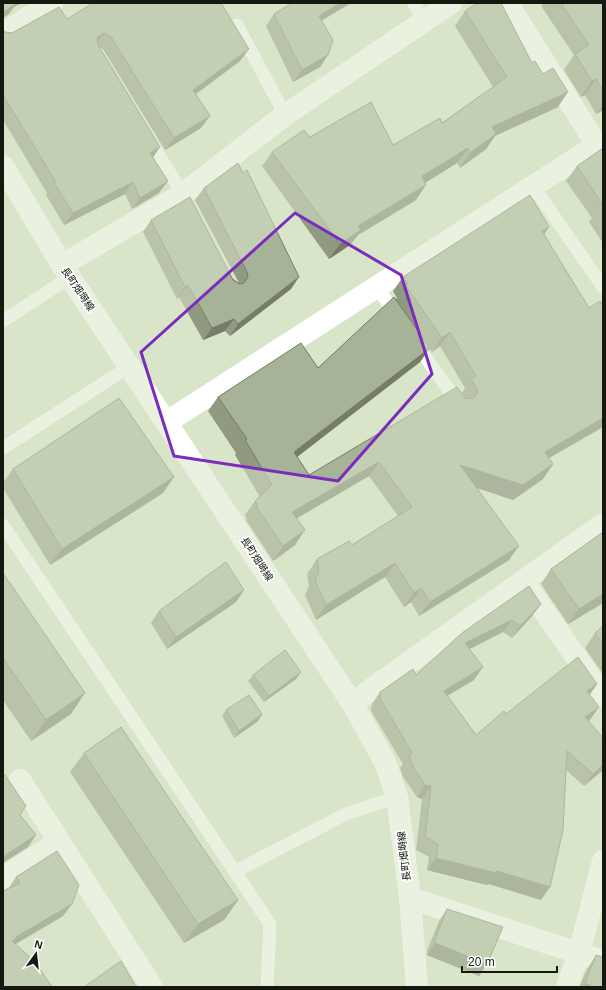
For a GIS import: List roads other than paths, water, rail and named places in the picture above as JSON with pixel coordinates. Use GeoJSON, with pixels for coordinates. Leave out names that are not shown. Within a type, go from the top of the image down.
{"type":"FeatureCollection","features":[{"type":"Feature","properties":{"kind":"street"},"geometry":{"type":"LineString","coordinates":[[3,32],[52,3]]}},
{"type":"Feature","properties":{"kind":"street"},"geometry":{"type":"LineString","coordinates":[[66,271],[187,201],[285,115],[419,12],[451,3]]}},
{"type":"Feature","properties":{"kind":"street"},"geometry":{"type":"LineString","coordinates":[[167,422],[597,145],[507,3]]}},
{"type":"Feature","properties":{"kind":"street","name":"長町畑塒線"},"geometry":{"type":"LineString","coordinates":[[3,166],[66,271],[352,703],[385,762],[398,797],[410,898],[417,987]]}},
{"type":"Feature","properties":{"kind":"street"},"geometry":{"type":"LineString","coordinates":[[352,703],[524,582],[603,524]]}},
{"type":"Feature","properties":{"kind":"street"},"geometry":{"type":"LineString","coordinates":[[524,582],[603,696]]}},
{"type":"Feature","properties":{"kind":"street"},"geometry":{"type":"LineString","coordinates":[[20,780],[58,842],[152,987]]}},
{"type":"Feature","properties":{"kind":"street"},"geometry":{"type":"LineString","coordinates":[[3,878],[58,842]]}},
{"type":"Feature","properties":{"kind":"street"},"geometry":{"type":"LineString","coordinates":[[567,987],[579,953],[603,861]]}},
{"type":"Feature","properties":{"kind":"street"},"geometry":{"type":"LineString","coordinates":[[410,898],[603,961]]}},
{"type":"Feature","properties":{"kind":"lane"},"geometry":{"type":"LineString","coordinates":[[237,25],[285,115]]}},
{"type":"Feature","properties":{"kind":"lane"},"geometry":{"type":"LineString","coordinates":[[142,127],[187,201]]}},
{"type":"Feature","properties":{"kind":"lane"},"geometry":{"type":"LineString","coordinates":[[533,186],[603,287]]}},
{"type":"Feature","properties":{"kind":"lane"},"geometry":{"type":"LineString","coordinates":[[3,321],[66,271]]}},
{"type":"Feature","properties":{"kind":"lane"},"geometry":{"type":"LineString","coordinates":[[376,286],[460,406]]}},
{"type":"Feature","properties":{"kind":"lane"},"geometry":{"type":"LineString","coordinates":[[3,448],[130,366]]}},
{"type":"Feature","properties":{"kind":"lane"},"geometry":{"type":"LineString","coordinates":[[3,525],[236,871],[270,924],[267,987]]}},
{"type":"Feature","properties":{"kind":"lane"},"geometry":{"type":"LineString","coordinates":[[236,871],[346,814],[398,797]]}}]}
